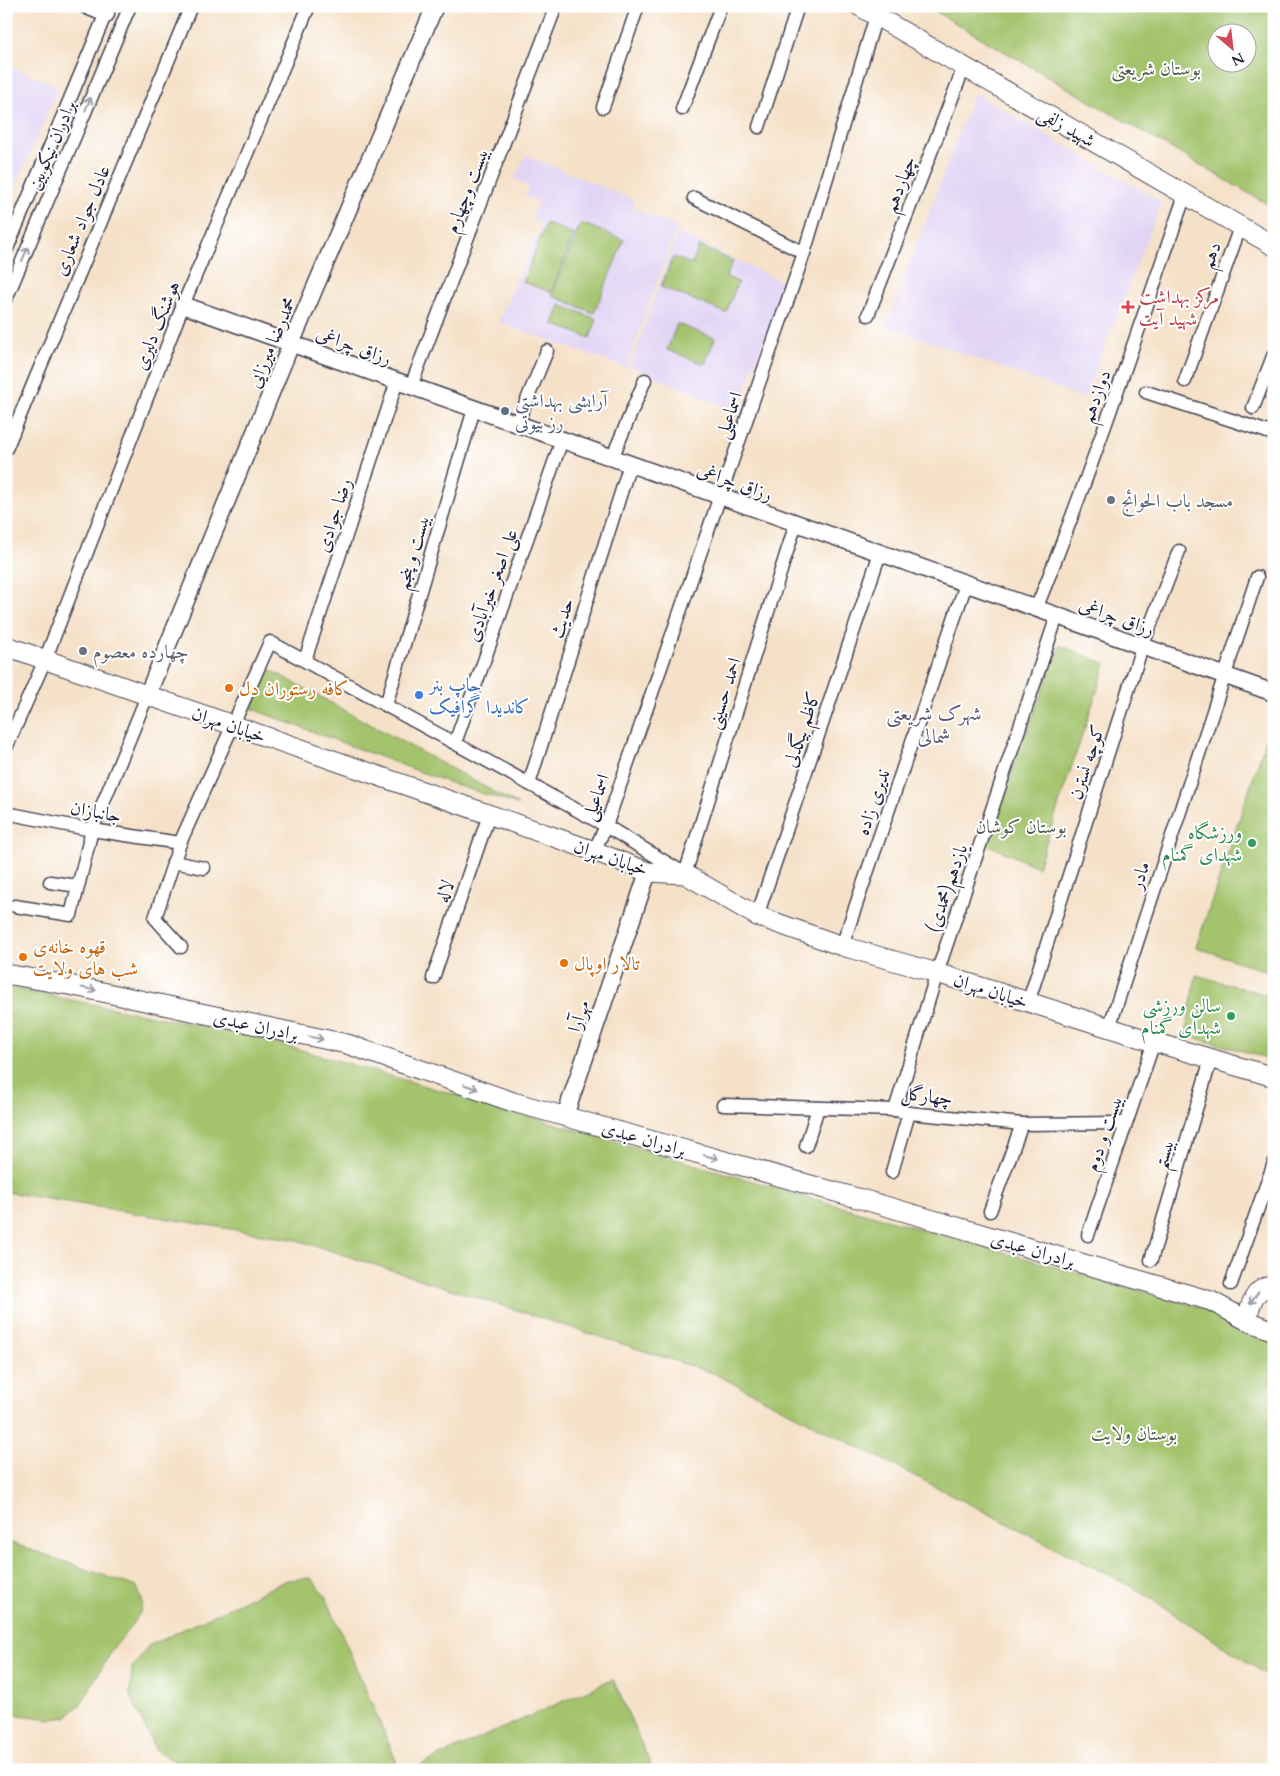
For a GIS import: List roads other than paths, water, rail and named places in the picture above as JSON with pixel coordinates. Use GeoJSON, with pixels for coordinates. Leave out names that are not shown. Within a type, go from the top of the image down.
{"type":"FeatureCollection","features":[{"type":"Feature","properties":{"kind":"main road","name":"شهید زلفی"},"geometry":{"type":"LineString","coordinates":[[860,6],[1274,246]]}},
{"type":"Feature","properties":{"kind":"main road","name":"خیابان مهران"},"geometry":{"type":"LineString","coordinates":[[6,646],[594,851],[648,872],[685,874],[757,916],[842,946],[937,973],[1154,1042],[1274,1077]]}},
{"type":"Feature","properties":{"kind":"main road","name":"برادران عبدی"},"geometry":{"type":"LineString","coordinates":[[6,974],[74,986],[347,1044],[512,1102],[1211,1301],[1248,1321],[1274,1331]]}},
{"type":"Feature","properties":{"kind":"main road"},"geometry":{"type":"LineString","coordinates":[[1248,1321],[1248,1307],[1255,1294],[1268,1286],[1274,1286]]}},
{"type":"Feature","properties":{"kind":"street"},"geometry":{"type":"LineString","coordinates":[[87,6],[108,10]]}},
{"type":"Feature","properties":{"kind":"street","name":"برادران نیکوبین"},"geometry":{"type":"LineString","coordinates":[[6,299],[130,6]]}},
{"type":"Feature","properties":{"kind":"street","name":"عادل جواد شعاری"},"geometry":{"type":"LineString","coordinates":[[6,448],[191,6]]}},
{"type":"Feature","properties":{"kind":"street","name":"هوشنگ دلیری"},"geometry":{"type":"LineString","coordinates":[[6,748],[45,660],[183,306],[309,6]]}},
{"type":"Feature","properties":{"kind":"street","name":"محمدرضا میرزایی"},"geometry":{"type":"LineString","coordinates":[[147,696],[292,344],[435,6]]}},
{"type":"Feature","properties":{"kind":"street","name":"بیست وچهارم"},"geometry":{"type":"LineString","coordinates":[[404,384],[556,6]]}},
{"type":"Feature","properties":{"kind":"street"},"geometry":{"type":"LineString","coordinates":[[603,107],[638,6]]}},
{"type":"Feature","properties":{"kind":"street"},"geometry":{"type":"LineString","coordinates":[[682,109],[721,6]]}},
{"type":"Feature","properties":{"kind":"street"},"geometry":{"type":"LineString","coordinates":[[759,127],[798,6]]}},
{"type":"Feature","properties":{"kind":"street","name":"برادران نیکوبین"},"geometry":{"type":"LineString","coordinates":[[6,252],[108,10]]}},
{"type":"Feature","properties":{"kind":"street","name":"اسماعیلی"},"geometry":{"type":"LineString","coordinates":[[594,851],[606,826],[804,253],[876,16]]}},
{"type":"Feature","properties":{"kind":"street","name":"چهاردهم"},"geometry":{"type":"LineString","coordinates":[[868,315],[964,67]]}},
{"type":"Feature","properties":{"kind":"street","name":"دوازدهم"},"geometry":{"type":"LineString","coordinates":[[1036,609],[1097,446],[1185,195]]}},
{"type":"Feature","properties":{"kind":"street"},"geometry":{"type":"LineString","coordinates":[[694,198],[804,253]]}},
{"type":"Feature","properties":{"kind":"street","name":"دهم"},"geometry":{"type":"LineString","coordinates":[[1185,381],[1240,227]]}},
{"type":"Feature","properties":{"kind":"street","name":"رزاق چراغی"},"geometry":{"type":"LineString","coordinates":[[183,306],[1274,693]]}},
{"type":"Feature","properties":{"kind":"street"},"geometry":{"type":"LineString","coordinates":[[517,424],[547,351]]}},
{"type":"Feature","properties":{"kind":"street"},"geometry":{"type":"LineString","coordinates":[[1253,408],[1274,354]]}},
{"type":"Feature","properties":{"kind":"street"},"geometry":{"type":"LineString","coordinates":[[612,458],[645,380]]}},
{"type":"Feature","properties":{"kind":"street","name":"رضا جوادی"},"geometry":{"type":"LineString","coordinates":[[305,660],[404,384]]}},
{"type":"Feature","properties":{"kind":"street"},"geometry":{"type":"LineString","coordinates":[[1146,392],[1274,434]]}},
{"type":"Feature","properties":{"kind":"street","name":"بیست و پنجم"},"geometry":{"type":"LineString","coordinates":[[386,705],[474,409]]}},
{"type":"Feature","properties":{"kind":"street","name":"علی اصغر خیرآبادی"},"geometry":{"type":"LineString","coordinates":[[455,743],[562,440]]}},
{"type":"Feature","properties":{"kind":"street","name":"حدیث"},"geometry":{"type":"LineString","coordinates":[[529,784],[630,464]]}},
{"type":"Feature","properties":{"kind":"street","name":"احمد حسینی"},"geometry":{"type":"LineString","coordinates":[[685,874],[796,524]]}},
{"type":"Feature","properties":{"kind":"street","name":"کوچه نسترن"},"geometry":{"type":"LineString","coordinates":[[1028,1003],[1142,646],[1179,551]]}},
{"type":"Feature","properties":{"kind":"street","name":"کاظم بیگدلی"},"geometry":{"type":"LineString","coordinates":[[757,916],[880,553]]}},
{"type":"Feature","properties":{"kind":"street","name":"مادر"},"geometry":{"type":"LineString","coordinates":[[1109,1028],[1257,577]]}},
{"type":"Feature","properties":{"kind":"street","name":"ندیری زاده"},"geometry":{"type":"LineString","coordinates":[[842,946],[966,584]]}},
{"type":"Feature","properties":{"kind":"street","name":"یازدهم(محمدی)"},"geometry":{"type":"LineString","coordinates":[[937,973],[1056,616]]}},
{"type":"Feature","properties":{"kind":"street"},"geometry":{"type":"LineString","coordinates":[[181,948],[154,918],[180,843],[270,642],[606,826],[685,874]]}},
{"type":"Feature","properties":{"kind":"street"},"geometry":{"type":"LineString","coordinates":[[15,906],[71,915],[92,830],[147,696]]}},
{"type":"Feature","properties":{"kind":"street","name":"جانبازان"},"geometry":{"type":"LineString","coordinates":[[6,814],[92,830],[180,843]]}},
{"type":"Feature","properties":{"kind":"street","name":"لاله"},"geometry":{"type":"LineString","coordinates":[[434,978],[489,815]]}},
{"type":"Feature","properties":{"kind":"street"},"geometry":{"type":"LineString","coordinates":[[173,862],[204,868]]}},
{"type":"Feature","properties":{"kind":"street","name":"مهرآرا"},"geometry":{"type":"LineString","coordinates":[[565,1116],[648,872]]}},
{"type":"Feature","properties":{"kind":"street"},"geometry":{"type":"LineString","coordinates":[[50,882],[78,886]]}},
{"type":"Feature","properties":{"kind":"street"},"geometry":{"type":"LineString","coordinates":[[895,1110],[937,973]]}},
{"type":"Feature","properties":{"kind":"street","name":"بیست و دوم"},"geometry":{"type":"LineString","coordinates":[[1088,1235],[1154,1042]]}},
{"type":"Feature","properties":{"kind":"street","name":"بیستم"},"geometry":{"type":"LineString","coordinates":[[1151,1260],[1211,1059]]}},
{"type":"Feature","properties":{"kind":"street","name":"چهارگل"},"geometry":{"type":"LineString","coordinates":[[723,1105],[895,1110],[1022,1124],[1126,1123]]}},
{"type":"Feature","properties":{"kind":"street"},"geometry":{"type":"LineString","coordinates":[[806,1146],[818,1108]]}},
{"type":"Feature","properties":{"kind":"street"},"geometry":{"type":"LineString","coordinates":[[892,1172],[909,1113]]}},
{"type":"Feature","properties":{"kind":"street"},"geometry":{"type":"LineString","coordinates":[[990,1211],[1022,1124]]}},
{"type":"Feature","properties":{"kind":"street"},"geometry":{"type":"LineString","coordinates":[[1231,1284],[1274,1163]]}},
{"type":"Feature","properties":{"kind":"place","name":"مرکز بهداشت شهید آیت"},"geometry":{"type":"Point","coordinates":[1128,307]}},
{"type":"Feature","properties":{"kind":"place","name":"آرایشی بهداشتی رز بیوتی"},"geometry":{"type":"Point","coordinates":[505,411]}},
{"type":"Feature","properties":{"kind":"place","name":"مسجد باب الحوائج"},"geometry":{"type":"Point","coordinates":[1111,500]}},
{"type":"Feature","properties":{"kind":"place","name":"چهارده معصوم"},"geometry":{"type":"Point","coordinates":[83,651]}},
{"type":"Feature","properties":{"kind":"place","name":"کافه رستوران دل"},"geometry":{"type":"Point","coordinates":[229,688]}},
{"type":"Feature","properties":{"kind":"place","name":"چاپ بنر کاندیدا گرافیک"},"geometry":{"type":"Point","coordinates":[419,695]}},
{"type":"Feature","properties":{"kind":"place","name":"ورزشگاه شهدای گمنام"},"geometry":{"type":"Point","coordinates":[1252,843]}},
{"type":"Feature","properties":{"kind":"place","name":"قهوه خانه‌ی شب های ولایت"},"geometry":{"type":"Point","coordinates":[23,957]}},
{"type":"Feature","properties":{"kind":"place","name":"تالار اوپال"},"geometry":{"type":"Point","coordinates":[564,963]}},
{"type":"Feature","properties":{"kind":"place","name":"سالن ورزشی شهدای گمنام"},"geometry":{"type":"Point","coordinates":[1231,1016]}},
{"type":"Feature","properties":{"kind":"district","name":"شهرک شریعتی شمالی"},"geometry":{"type":"Point","coordinates":[934,724]}},
{"type":"Feature","properties":{"kind":"park label","name":"بوستان شریعتی"},"geometry":{"type":"Point","coordinates":[1156,68]}},
{"type":"Feature","properties":{"kind":"park label","name":"بوستان کوشان"},"geometry":{"type":"Point","coordinates":[1021,826]}},
{"type":"Feature","properties":{"kind":"park label","name":"بوستان ولایت"},"geometry":{"type":"Point","coordinates":[1134,1433]}}]}
